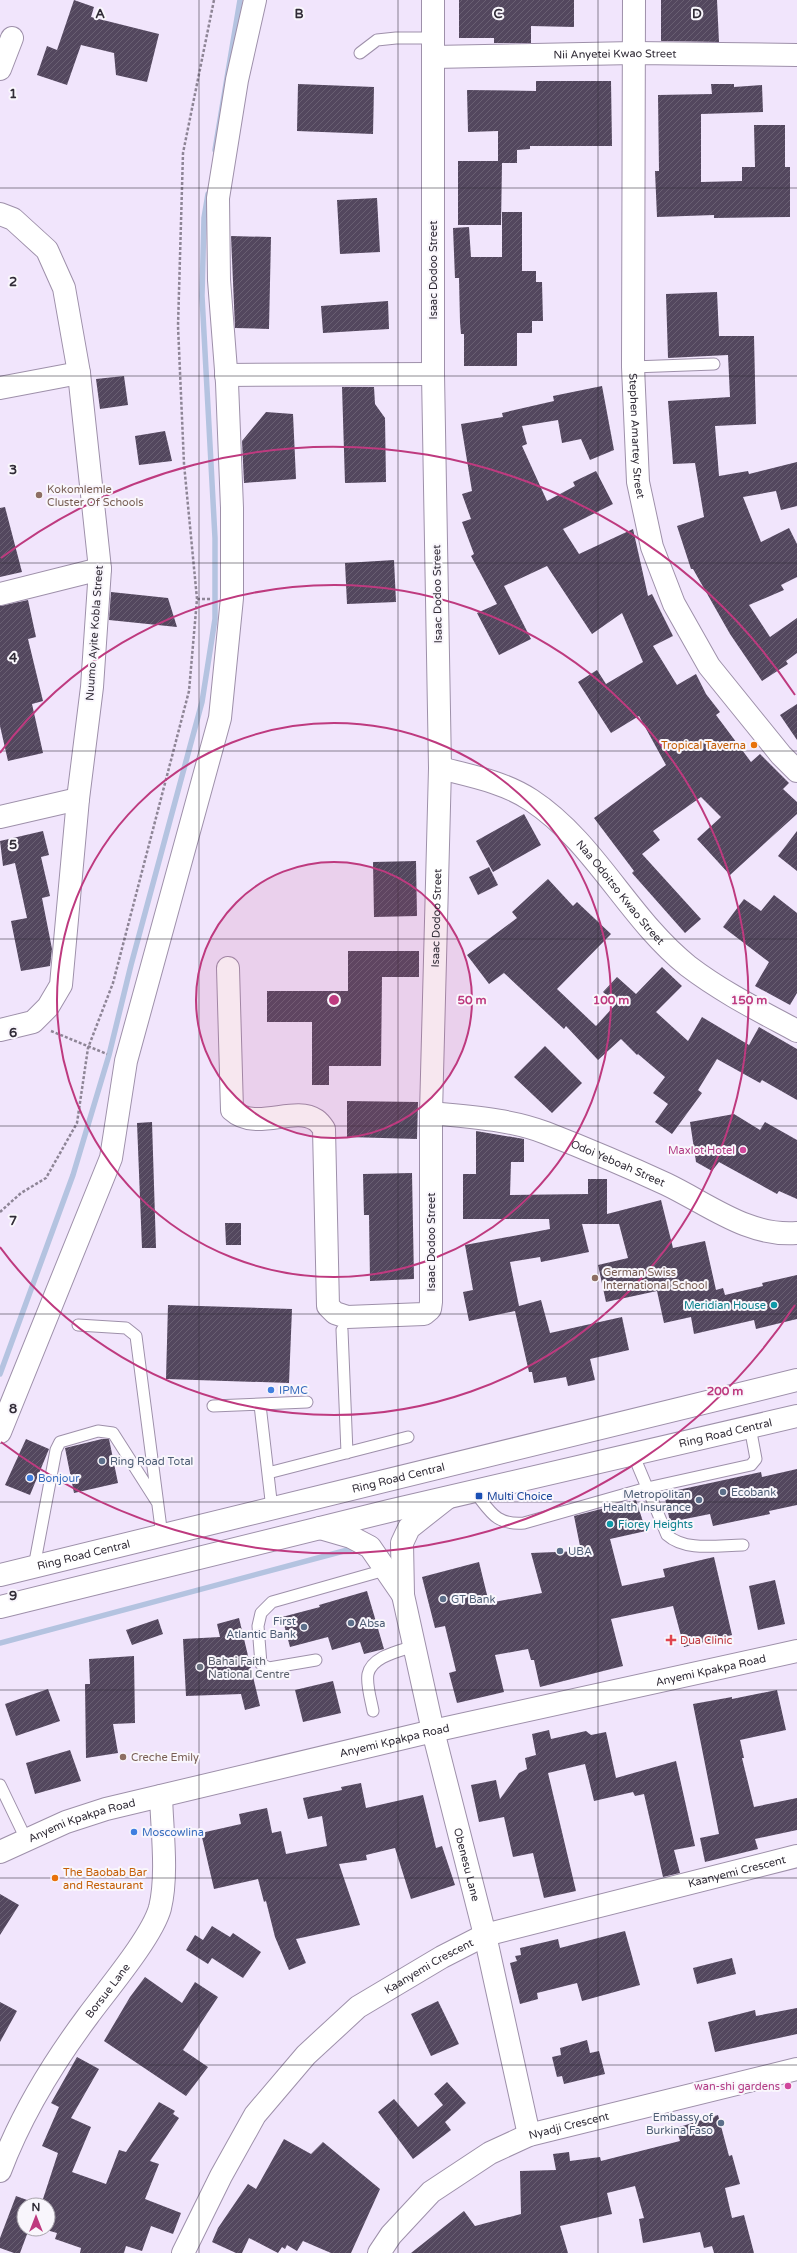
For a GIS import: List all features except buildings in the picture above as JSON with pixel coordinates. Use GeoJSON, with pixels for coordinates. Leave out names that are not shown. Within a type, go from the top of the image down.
{"type":"FeatureCollection","features":[{"type":"Feature","properties":{"kind":"street"},"geometry":{"type":"LineString","coordinates":[[0,1432],[111,1158],[126,1061],[220,718],[232,598],[232,508],[226,375],[219,280],[218,198],[237,80],[255,0]]}},
{"type":"Feature","properties":{"kind":"street","name":"Isaac Dodoo Street"},"geometry":{"type":"LineString","coordinates":[[228,968],[232,1110],[239,1117],[248,1119],[302,1116],[316,1119],[324,1129],[328,1306],[335,1313],[346,1317],[424,1314],[430,1309],[430,1113],[440,768],[433,374],[433,0]]}},
{"type":"Feature","properties":{"kind":"street","name":"Stephen Amartey Street"},"geometry":{"type":"LineString","coordinates":[[634,0],[632,367],[638,482],[652,547],[674,604],[709,666],[781,755],[797,771]]}},
{"type":"Feature","properties":{"kind":"street"},"geometry":{"type":"LineString","coordinates":[[0,69],[12,38]]}},
{"type":"Feature","properties":{"kind":"street","name":"Nii Anyetei Kwao Street"},"geometry":{"type":"LineString","coordinates":[[433,48],[797,55]]}},
{"type":"Feature","properties":{"kind":"street","name":"Nuumo Ayite Kobla Street"},"geometry":{"type":"LineString","coordinates":[[0,214],[13,219],[47,250],[64,288],[79,373],[100,569],[92,686],[78,799],[61,985],[48,1006],[33,1022]]}},
{"type":"Feature","properties":{"kind":"street"},"geometry":{"type":"LineString","coordinates":[[0,388],[79,373]]}},
{"type":"Feature","properties":{"kind":"street"},"geometry":{"type":"LineString","coordinates":[[226,375],[433,374]]}},
{"type":"Feature","properties":{"kind":"street"},"geometry":{"type":"LineString","coordinates":[[0,594],[100,569]]}},
{"type":"Feature","properties":{"kind":"street","name":"Naa Odoitso Kwao Street"},"geometry":{"type":"LineString","coordinates":[[440,768],[494,782],[530,799],[555,818],[584,849],[644,922],[688,965],[744,1003],[797,1031]]}},
{"type":"Feature","properties":{"kind":"street"},"geometry":{"type":"LineString","coordinates":[[0,817],[78,799]]}},
{"type":"Feature","properties":{"kind":"street"},"geometry":{"type":"LineString","coordinates":[[0,1030],[33,1022]]}},
{"type":"Feature","properties":{"kind":"street","name":"Odoi Yeboah Street"},"geometry":{"type":"LineString","coordinates":[[430,1113],[495,1120],[544,1132],[667,1185],[734,1220],[764,1232],[797,1233]]}},
{"type":"Feature","properties":{"kind":"street","name":"Ring Road Central"},"geometry":{"type":"LineString","coordinates":[[0,1575],[797,1380]]}},
{"type":"Feature","properties":{"kind":"street","name":"Ring Road Central"},"geometry":{"type":"LineString","coordinates":[[0,1607],[474,1491],[797,1416]]}},
{"type":"Feature","properties":{"kind":"street","name":"Obenesu Lane"},"geometry":{"type":"LineString","coordinates":[[447,1498],[409,1528],[402,1543],[403,1594],[433,1731],[485,1935],[529,2135]]}},
{"type":"Feature","properties":{"kind":"street","name":"Obenesu Lane"},"geometry":{"type":"LineString","coordinates":[[320,1528],[351,1537],[370,1547],[403,1594]]}},
{"type":"Feature","properties":{"kind":"street","name":"Anyemi Kpakpa Road"},"geometry":{"type":"LineString","coordinates":[[0,1852],[26,1839],[93,1813],[433,1731],[797,1651]]}},
{"type":"Feature","properties":{"kind":"street","name":"Borsue Lane"},"geometry":{"type":"LineString","coordinates":[[0,2171],[27,2112],[66,2046],[149,1932],[160,1908],[163,1876],[161,1796]]}},
{"type":"Feature","properties":{"kind":"street","name":"Kaanyemi Crescent"},"geometry":{"type":"LineString","coordinates":[[183,2253],[221,2176],[255,2115],[306,2055],[358,2007],[442,1957],[485,1935],[797,1856]]}},
{"type":"Feature","properties":{"kind":"street","name":"Nyadji Crescent"},"geometry":{"type":"LineString","coordinates":[[379,2253],[391,2235],[431,2192],[490,2152],[529,2135],[797,2069]]}},
{"type":"Feature","properties":{"kind":"lane"},"geometry":{"type":"LineString","coordinates":[[360,53],[377,40],[396,38],[433,48]]}},
{"type":"Feature","properties":{"kind":"lane"},"geometry":{"type":"LineString","coordinates":[[632,367],[714,364]]}},
{"type":"Feature","properties":{"kind":"lane"},"geometry":{"type":"LineString","coordinates":[[78,1325],[126,1328],[136,1336],[162,1536]]}},
{"type":"Feature","properties":{"kind":"lane"},"geometry":{"type":"LineString","coordinates":[[342,1330],[346,1453]]}},
{"type":"Feature","properties":{"kind":"lane"},"geometry":{"type":"LineString","coordinates":[[213,1406],[307,1402]]}},
{"type":"Feature","properties":{"kind":"lane"},"geometry":{"type":"LineString","coordinates":[[260,1405],[272,1509]]}},
{"type":"Feature","properties":{"kind":"lane"},"geometry":{"type":"LineString","coordinates":[[474,1491],[495,1517],[509,1524],[524,1523],[647,1488],[751,1465],[756,1459],[750,1427]]}},
{"type":"Feature","properties":{"kind":"lane"},"geometry":{"type":"LineString","coordinates":[[34,1567],[56,1450],[60,1442],[98,1430],[113,1433],[157,1502]]}},
{"type":"Feature","properties":{"kind":"lane"},"geometry":{"type":"LineString","coordinates":[[268,1473],[408,1437]]}},
{"type":"Feature","properties":{"kind":"lane"},"geometry":{"type":"LineString","coordinates":[[632,1454],[667,1535],[675,1542],[692,1546],[742,1545]]}},
{"type":"Feature","properties":{"kind":"lane"},"geometry":{"type":"LineString","coordinates":[[316,1660],[269,1668],[261,1664],[258,1626],[261,1613],[272,1602],[385,1570]]}},
{"type":"Feature","properties":{"kind":"lane"},"geometry":{"type":"LineString","coordinates":[[373,1711],[368,1674],[373,1664],[383,1657],[414,1646]]}},
{"type":"Feature","properties":{"kind":"lane"},"geometry":{"type":"LineString","coordinates":[[0,1785],[26,1839]]}},
{"type":"Feature","properties":{"kind":"path"},"geometry":{"type":"LineString","coordinates":[[0,1212],[21,1194],[46,1178],[77,1123],[88,1048],[113,983],[189,691],[197,599],[184,464],[178,326],[183,153],[214,0]]}},
{"type":"Feature","properties":{"kind":"path"},"geometry":{"type":"LineString","coordinates":[[197,599],[206,599]]}},
{"type":"Feature","properties":{"kind":"path"},"geometry":{"type":"LineString","coordinates":[[33,1022],[96,1051]]}},
{"type":"Feature","properties":{"kind":"waterway"},"geometry":{"type":"LineString","coordinates":[[215,150],[240,0]]}},
{"type":"Feature","properties":{"kind":"waterway"},"geometry":{"type":"LineString","coordinates":[[0,1374],[73,1175],[109,1055],[131,965],[202,702],[215,619],[215,538],[202,296],[204,218],[208,194]]}},
{"type":"Feature","properties":{"kind":"waterway"},"geometry":{"type":"LineString","coordinates":[[0,1643],[355,1548]]}},
{"type":"Feature","properties":{"kind":"place","name":"Kokomlemle Cluster Of Schools"},"geometry":{"type":"Point","coordinates":[39,495]}},
{"type":"Feature","properties":{"kind":"place","name":"Tropical Taverna"},"geometry":{"type":"Point","coordinates":[754,745]}},
{"type":"Feature","properties":{"kind":"place","name":"Maxlot Hotel"},"geometry":{"type":"Point","coordinates":[743,1150]}},
{"type":"Feature","properties":{"kind":"place","name":"German Swiss International School"},"geometry":{"type":"Point","coordinates":[595,1278]}},
{"type":"Feature","properties":{"kind":"place","name":"Meridian House"},"geometry":{"type":"Point","coordinates":[774,1305]}},
{"type":"Feature","properties":{"kind":"place","name":"IPMC"},"geometry":{"type":"Point","coordinates":[271,1390]}},
{"type":"Feature","properties":{"kind":"place","name":"Ring Road Total"},"geometry":{"type":"Point","coordinates":[102,1461]}},
{"type":"Feature","properties":{"kind":"place","name":"Bonjour"},"geometry":{"type":"Point","coordinates":[30,1478]}},
{"type":"Feature","properties":{"kind":"place","name":"Ecobank"},"geometry":{"type":"Point","coordinates":[723,1492]}},
{"type":"Feature","properties":{"kind":"place","name":"Multi Choice"},"geometry":{"type":"Point","coordinates":[479,1496]}},
{"type":"Feature","properties":{"kind":"place","name":"Metropolitan Health Insurance"},"geometry":{"type":"Point","coordinates":[699,1500]}},
{"type":"Feature","properties":{"kind":"place","name":"Fiorey Heights"},"geometry":{"type":"Point","coordinates":[610,1524]}},
{"type":"Feature","properties":{"kind":"place","name":"UBA"},"geometry":{"type":"Point","coordinates":[560,1551]}},
{"type":"Feature","properties":{"kind":"place","name":"GT Bank"},"geometry":{"type":"Point","coordinates":[443,1599]}},
{"type":"Feature","properties":{"kind":"place","name":"Absa"},"geometry":{"type":"Point","coordinates":[351,1623]}},
{"type":"Feature","properties":{"kind":"place","name":"First Atlantic Bank"},"geometry":{"type":"Point","coordinates":[304,1627]}},
{"type":"Feature","properties":{"kind":"place","name":"Dua Clinic"},"geometry":{"type":"Point","coordinates":[671,1640]}},
{"type":"Feature","properties":{"kind":"place","name":"Bahai Faith National Centre"},"geometry":{"type":"Point","coordinates":[200,1667]}},
{"type":"Feature","properties":{"kind":"place","name":"Creche Emily"},"geometry":{"type":"Point","coordinates":[123,1757]}},
{"type":"Feature","properties":{"kind":"place","name":"Moscowlina"},"geometry":{"type":"Point","coordinates":[134,1832]}},
{"type":"Feature","properties":{"kind":"place","name":"The Baobab Bar and Restaurant"},"geometry":{"type":"Point","coordinates":[55,1878]}},
{"type":"Feature","properties":{"kind":"place","name":"wan-shi gardens"},"geometry":{"type":"Point","coordinates":[788,2086]}},
{"type":"Feature","properties":{"kind":"place","name":"Embassy of Burkina Faso"},"geometry":{"type":"Point","coordinates":[721,2123]}}]}
